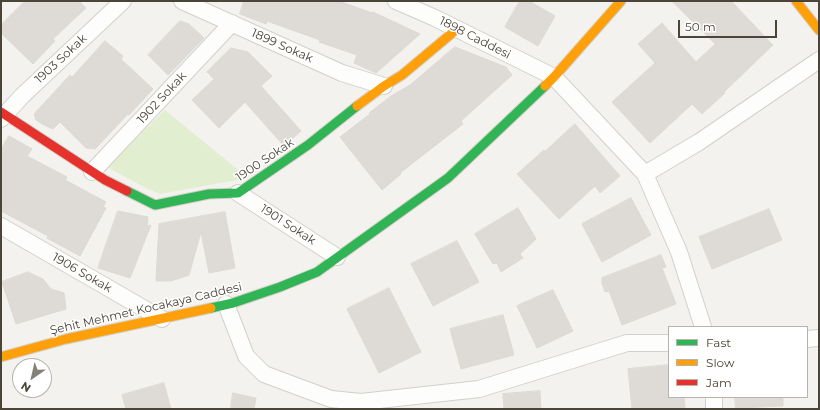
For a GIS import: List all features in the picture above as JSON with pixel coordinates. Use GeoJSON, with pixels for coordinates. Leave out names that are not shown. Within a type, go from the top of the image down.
{"type":"FeatureCollection","features":[{"type":"Feature","properties":{"kind":"street","name":"1899 Sokak"},"geometry":{"type":"LineString","coordinates":[[182,1],[342,74],[384,86]]}},
{"type":"Feature","properties":{"kind":"street","name":"1898 Caddesi"},"geometry":{"type":"LineString","coordinates":[[396,1],[436,18],[554,77]]}},
{"type":"Feature","properties":{"kind":"street","name":"Şehit Mehmet Kocakaya Caddesi"},"geometry":{"type":"LineString","coordinates":[[1,357],[66,339],[196,312],[226,304],[280,287],[317,272],[448,178],[554,77],[621,1]]}},
{"type":"Feature","properties":{"kind":"street"},"geometry":{"type":"LineString","coordinates":[[796,1],[819,30]]}},
{"type":"Feature","properties":{"kind":"street","name":"1903 Sokak"},"geometry":{"type":"LineString","coordinates":[[2,115],[113,4]]}},
{"type":"Feature","properties":{"kind":"street","name":"1902 Sokak"},"geometry":{"type":"LineString","coordinates":[[92,172],[232,23]]}},
{"type":"Feature","properties":{"kind":"street","name":"1900 Sokak"},"geometry":{"type":"LineString","coordinates":[[2,115],[105,180],[155,205],[209,194],[238,193],[308,146],[357,106],[402,75],[457,29]]}},
{"type":"Feature","properties":{"kind":"street"},"geometry":{"type":"LineString","coordinates":[[644,174],[700,142],[819,60]]}},
{"type":"Feature","properties":{"kind":"street"},"geometry":{"type":"LineString","coordinates":[[554,77],[644,174],[679,252],[703,326]]}},
{"type":"Feature","properties":{"kind":"street","name":"1901 Sokak"},"geometry":{"type":"LineString","coordinates":[[238,193],[337,257]]}},
{"type":"Feature","properties":{"kind":"street","name":"1906 Sokak"},"geometry":{"type":"LineString","coordinates":[[1,226],[162,319]]}},
{"type":"Feature","properties":{"kind":"street"},"geometry":{"type":"LineString","coordinates":[[226,304],[246,356],[264,374],[323,403],[331,399],[361,402],[480,389],[627,343],[668,343]]}},
{"type":"Feature","properties":{"kind":"street"},"geometry":{"type":"LineString","coordinates":[[808,339],[819,338]]}},
{"type":"Feature","properties":{"kind":"street"},"geometry":{"type":"LineString","coordinates":[[714,398],[714,409]]}},
{"type":"Feature","properties":{"kind":"green space"},"geometry":{"type":"Polygon","coordinates":[[[165,110],[248,178],[160,194],[107,167],[165,110]]]}},
{"type":"Feature","properties":{"kind":"building"},"geometry":{"type":"Polygon","coordinates":[[[25,1],[79,1],[86,8],[53,39],[55,41],[33,64],[1,33],[1,25],[25,1]]]}},
{"type":"Feature","properties":{"kind":"building"},"geometry":{"type":"Polygon","coordinates":[[[244,1],[339,1],[372,13],[373,12],[420,34],[376,73],[354,63],[357,55],[319,42],[320,40],[267,21],[266,24],[240,14],[244,1]]]}},
{"type":"Feature","properties":{"kind":"building"},"geometry":{"type":"Polygon","coordinates":[[[520,1],[529,1],[555,16],[538,46],[505,27],[520,1]]]}},
{"type":"Feature","properties":{"kind":"building"},"geometry":{"type":"Polygon","coordinates":[[[672,1],[731,1],[773,45],[702,114],[692,104],[650,143],[612,102],[655,63],[638,44],[662,23],[696,62],[715,44],[672,1]]]}},
{"type":"Feature","properties":{"kind":"building"},"geometry":{"type":"Polygon","coordinates":[[[180,21],[189,24],[204,38],[168,75],[148,55],[180,21]]]}},
{"type":"Feature","properties":{"kind":"building"},"geometry":{"type":"Polygon","coordinates":[[[105,41],[123,56],[121,59],[153,89],[95,149],[86,148],[60,122],[53,129],[36,120],[34,114],[70,75],[72,77],[105,41]]]}},
{"type":"Feature","properties":{"kind":"building"},"geometry":{"type":"Polygon","coordinates":[[[455,47],[506,67],[512,75],[461,121],[463,124],[400,173],[401,174],[382,190],[340,137],[391,96],[410,85],[455,47]]]}},
{"type":"Feature","properties":{"kind":"building"},"geometry":{"type":"Polygon","coordinates":[[[231,48],[248,52],[272,76],[261,86],[301,131],[284,146],[245,102],[219,128],[192,100],[214,79],[207,72],[231,48]]]}},
{"type":"Feature","properties":{"kind":"building"},"geometry":{"type":"Polygon","coordinates":[[[575,124],[620,176],[600,193],[595,186],[559,219],[517,174],[575,124]]]}},
{"type":"Feature","properties":{"kind":"building"},"geometry":{"type":"Polygon","coordinates":[[[9,136],[32,149],[27,156],[67,177],[65,180],[106,202],[103,207],[106,208],[80,256],[47,238],[48,236],[1,211],[1,150],[9,136]]]}},
{"type":"Feature","properties":{"kind":"building"},"geometry":{"type":"Polygon","coordinates":[[[631,198],[651,235],[602,262],[582,224],[631,198]]]}},
{"type":"Feature","properties":{"kind":"building"},"geometry":{"type":"Polygon","coordinates":[[[518,208],[536,239],[520,254],[523,258],[501,272],[497,263],[493,264],[475,234],[518,208]]]}},
{"type":"Feature","properties":{"kind":"building"},"geometry":{"type":"Polygon","coordinates":[[[769,209],[782,240],[712,269],[699,237],[769,209]]]}},
{"type":"Feature","properties":{"kind":"building"},"geometry":{"type":"Polygon","coordinates":[[[118,211],[148,217],[147,226],[151,225],[130,278],[98,268],[118,211]]]}},
{"type":"Feature","properties":{"kind":"building"},"geometry":{"type":"Polygon","coordinates":[[[225,212],[235,268],[209,273],[201,232],[189,275],[171,281],[156,281],[159,224],[225,212]]]}},
{"type":"Feature","properties":{"kind":"building"},"geometry":{"type":"Polygon","coordinates":[[[457,241],[479,282],[433,306],[411,264],[457,241]]]}},
{"type":"Feature","properties":{"kind":"building"},"geometry":{"type":"Polygon","coordinates":[[[661,255],[666,267],[662,268],[676,304],[622,325],[609,291],[605,292],[602,278],[661,255]]]}},
{"type":"Feature","properties":{"kind":"building"},"geometry":{"type":"Polygon","coordinates":[[[28,272],[43,279],[51,289],[64,293],[66,309],[16,324],[2,282],[28,272]]]}},
{"type":"Feature","properties":{"kind":"building"},"geometry":{"type":"Polygon","coordinates":[[[389,288],[421,352],[379,373],[347,309],[389,288]]]}},
{"type":"Feature","properties":{"kind":"building"},"geometry":{"type":"Polygon","coordinates":[[[553,290],[573,331],[537,348],[517,306],[553,290]]]}},
{"type":"Feature","properties":{"kind":"building"},"geometry":{"type":"Polygon","coordinates":[[[503,315],[514,355],[461,369],[450,329],[503,315]]]}},
{"type":"Feature","properties":{"kind":"building"},"geometry":{"type":"Polygon","coordinates":[[[668,365],[668,398],[684,398],[685,409],[632,409],[628,369],[668,365]]]}},
{"type":"Feature","properties":{"kind":"building"},"geometry":{"type":"Polygon","coordinates":[[[164,383],[171,409],[126,409],[122,395],[164,383]]]}},
{"type":"Feature","properties":{"kind":"building"},"geometry":{"type":"Polygon","coordinates":[[[540,391],[541,409],[504,409],[503,394],[540,391]]]}},
{"type":"Feature","properties":{"kind":"building"},"geometry":{"type":"Polygon","coordinates":[[[233,393],[256,398],[254,409],[231,409],[233,393]]]}},
{"type":"Feature","properties":{"kind":"building"},"geometry":{"type":"Polygon","coordinates":[[[735,398],[783,398],[783,406],[736,408],[735,398]]]}},
{"type":"Feature","properties":{"kind":"traffic: fast"},"geometry":{"type":"LineString","coordinates":[[211,308],[233,303],[280,287],[317,272],[448,178],[545,86]]}},
{"type":"Feature","properties":{"kind":"traffic: fast"},"geometry":{"type":"LineString","coordinates":[[127,191],[155,205],[209,194],[238,193],[308,145],[357,106]]}},
{"type":"Feature","properties":{"kind":"traffic: slow"},"geometry":{"type":"LineString","coordinates":[[545,86],[621,1]]}},
{"type":"Feature","properties":{"kind":"traffic: slow"},"geometry":{"type":"LineString","coordinates":[[796,1],[819,30]]}},
{"type":"Feature","properties":{"kind":"traffic: slow"},"geometry":{"type":"LineString","coordinates":[[357,106],[402,75],[457,29]]}},
{"type":"Feature","properties":{"kind":"traffic: slow"},"geometry":{"type":"LineString","coordinates":[[1,357],[66,339],[211,308]]}},
{"type":"Feature","properties":{"kind":"traffic: jam"},"geometry":{"type":"LineString","coordinates":[[1,112],[105,180],[127,191]]}}]}
